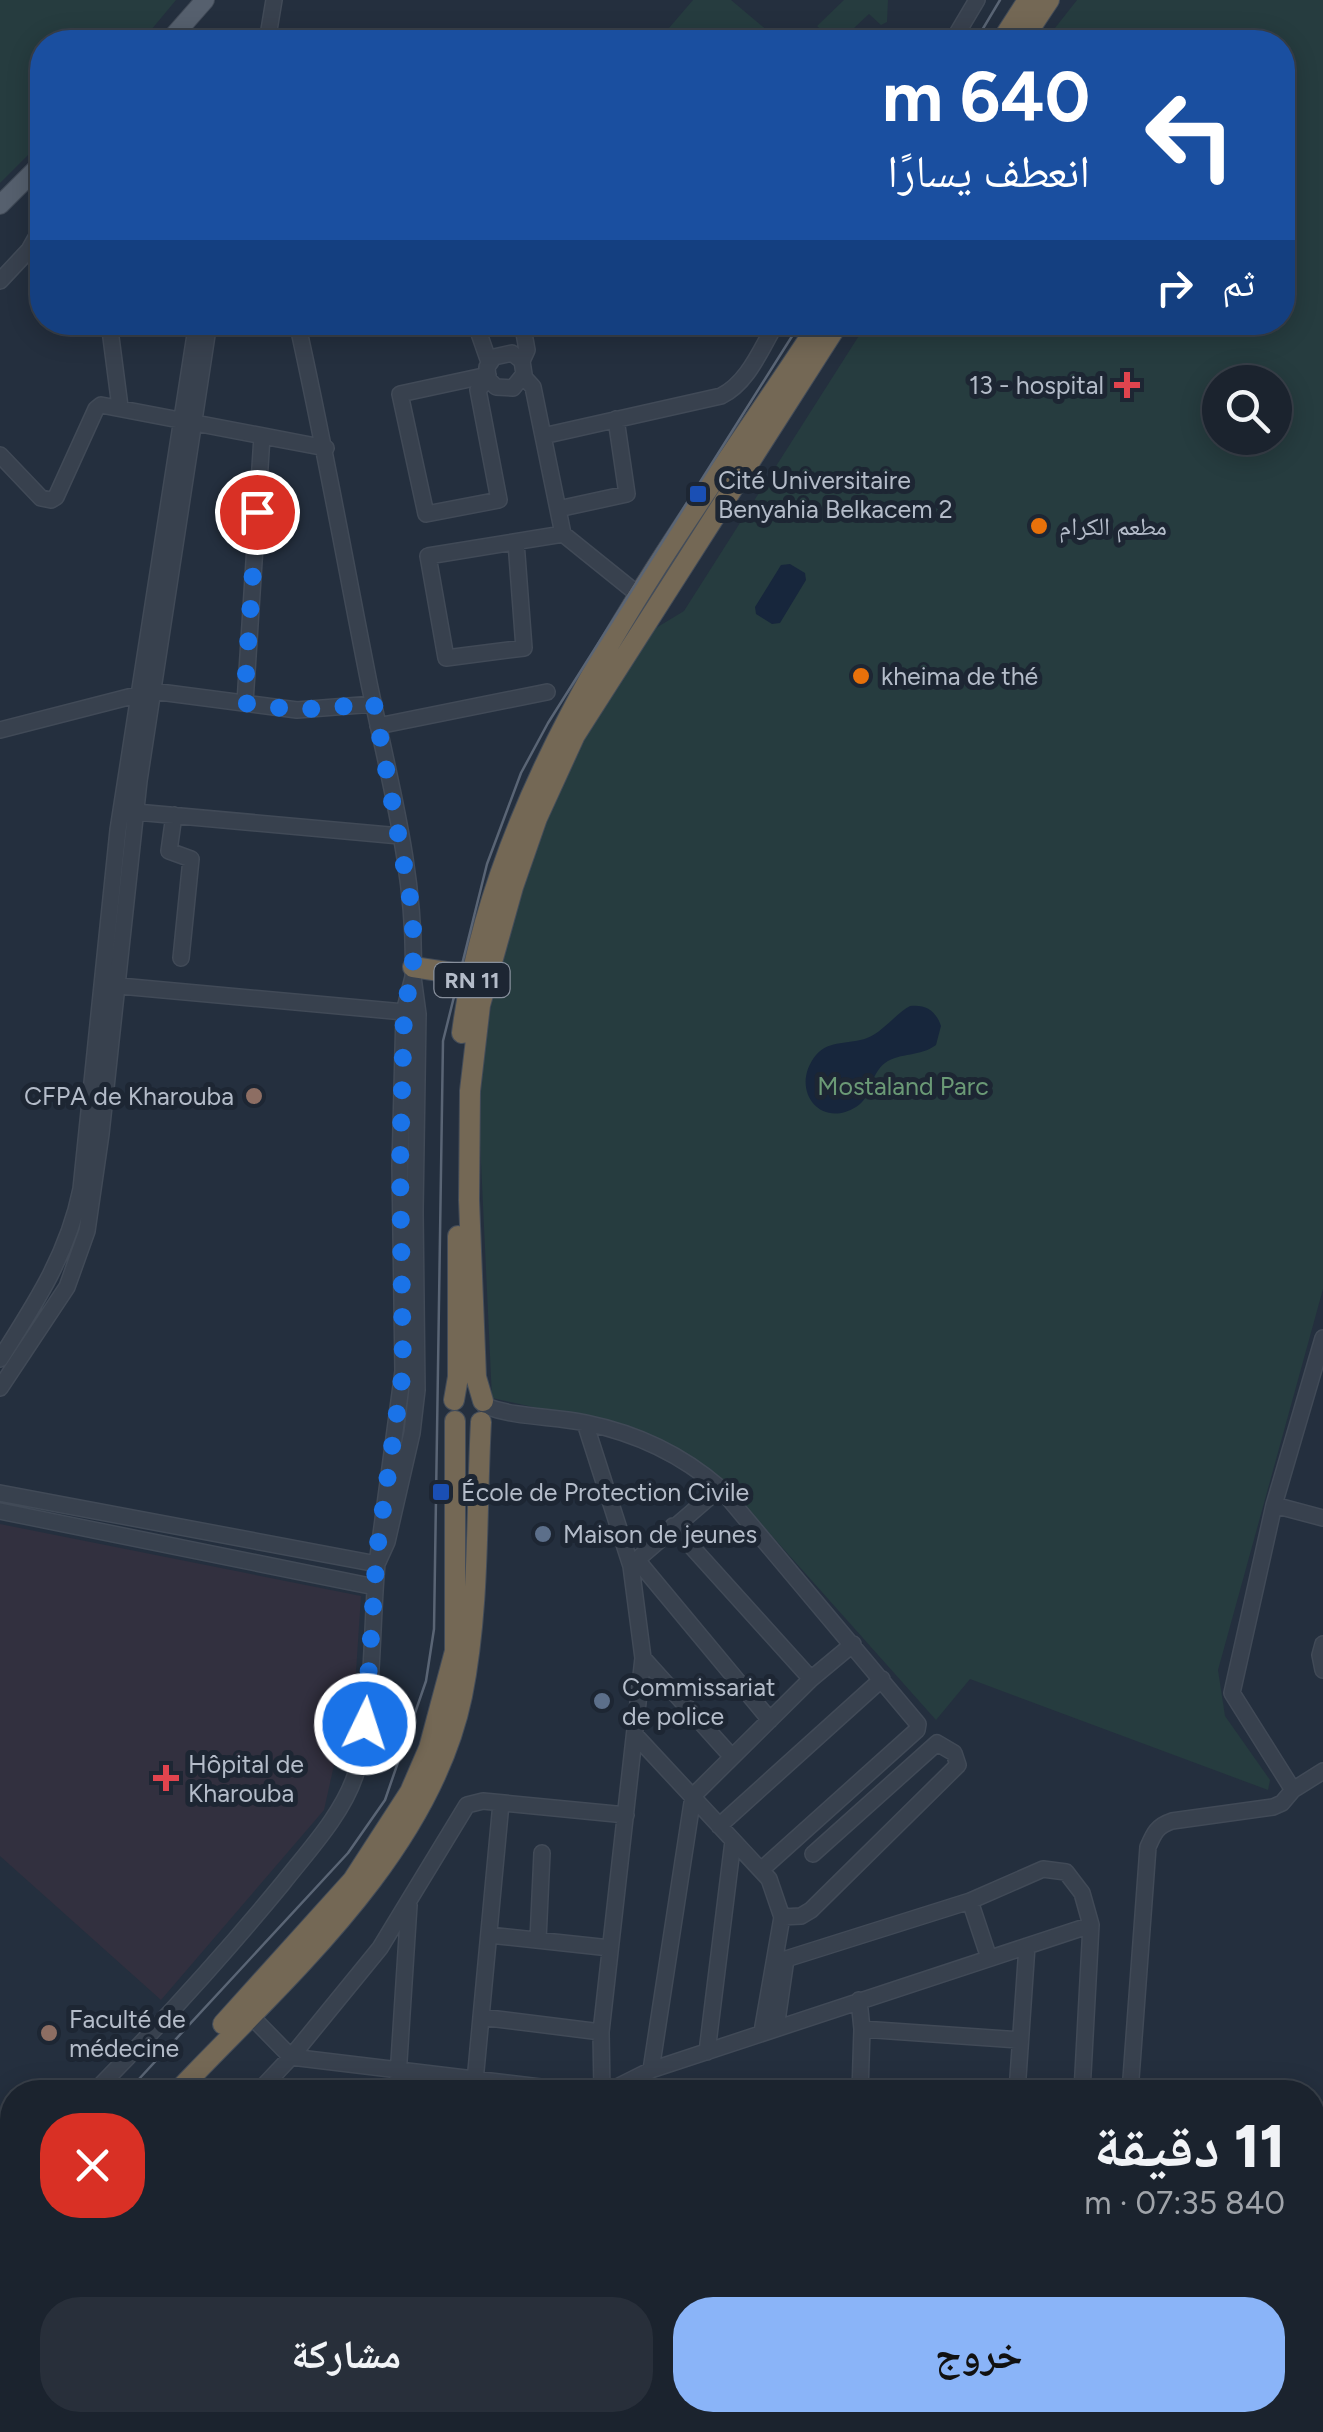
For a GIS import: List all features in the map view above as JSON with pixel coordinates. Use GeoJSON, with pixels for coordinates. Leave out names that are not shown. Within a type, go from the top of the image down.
{"type":"FeatureCollection","features":[{"type":"Feature","properties":{"kind":"highway"},"geometry":{"type":"LineString","coordinates":[[1009,30],[1028,0]]}},
{"type":"Feature","properties":{"kind":"highway"},"geometry":{"type":"LineString","coordinates":[[1029,30],[1048,0]]}},
{"type":"Feature","properties":{"kind":"highway","name":"RN 11"},"geometry":{"type":"LineString","coordinates":[[171,2080],[353,1880],[410,1792],[440,1712],[455,1651],[456,1092],[466,1002],[498,882],[521,814],[562,728],[640,596],[811,335]]}},
{"type":"Feature","properties":{"kind":"highway","name":"RN 11"},"geometry":{"type":"LineString","coordinates":[[188,2080],[352,1905],[396,1850],[426,1798],[445,1753],[470,1653],[483,1412],[476,1377],[470,1091],[480,1005],[513,886],[537,818],[575,734],[831,335]]}},
{"type":"Feature","properties":{"kind":"highway"},"geometry":{"type":"LineString","coordinates":[[413,972],[473,976]]}},
{"type":"Feature","properties":{"kind":"highway"},"geometry":{"type":"LineString","coordinates":[[468,1393],[483,1412],[471,1427],[455,1411],[468,1393]]}},
{"type":"Feature","properties":{"kind":"main road"},"geometry":{"type":"LineString","coordinates":[[168,30],[194,0]]}},
{"type":"Feature","properties":{"kind":"main road"},"geometry":{"type":"LineString","coordinates":[[179,30],[205,0]]}},
{"type":"Feature","properties":{"kind":"main road"},"geometry":{"type":"LineString","coordinates":[[0,204],[30,175]]}},
{"type":"Feature","properties":{"kind":"street"},"geometry":{"type":"LineString","coordinates":[[959,30],[977,0]]}},
{"type":"Feature","properties":{"kind":"street"},"geometry":{"type":"LineString","coordinates":[[269,30],[273,1]]}},
{"type":"Feature","properties":{"kind":"street"},"geometry":{"type":"LineString","coordinates":[[0,281],[30,260]]}},
{"type":"Feature","properties":{"kind":"street"},"geometry":{"type":"LineString","coordinates":[[111,335],[120,407]]}},
{"type":"Feature","properties":{"kind":"street"},"geometry":{"type":"LineString","coordinates":[[0,1388],[66,1287],[84,1246],[94,1198],[128,811],[187,422],[196,335]]}},
{"type":"Feature","properties":{"kind":"street"},"geometry":{"type":"LineString","coordinates":[[187,422],[206,335]]}},
{"type":"Feature","properties":{"kind":"street"},"geometry":{"type":"LineString","coordinates":[[300,335],[326,448],[413,914],[418,1014],[416,1390],[408,1451],[387,1542],[377,1564]]}},
{"type":"Feature","properties":{"kind":"street"},"geometry":{"type":"LineString","coordinates":[[478,335],[496,387],[508,390],[518,385],[527,350],[524,335]]}},
{"type":"Feature","properties":{"kind":"street"},"geometry":{"type":"LineString","coordinates":[[760,335],[762,346]]}},
{"type":"Feature","properties":{"kind":"street"},"geometry":{"type":"LineString","coordinates":[[544,436],[722,396],[743,378],[769,335]]}},
{"type":"Feature","properties":{"kind":"street"},"geometry":{"type":"LineString","coordinates":[[488,372],[400,394],[426,514],[499,500],[478,390],[506,352],[534,387],[563,534],[640,596]]}},
{"type":"Feature","properties":{"kind":"street"},"geometry":{"type":"LineString","coordinates":[[0,455],[41,498],[51,500],[56,497],[101,406],[326,448]]}},
{"type":"Feature","properties":{"kind":"street"},"geometry":{"type":"LineString","coordinates":[[558,509],[628,494],[616,419]]}},
{"type":"Feature","properties":{"kind":"street"},"geometry":{"type":"LineString","coordinates":[[244,703],[262,436]]}},
{"type":"Feature","properties":{"kind":"street"},"geometry":{"type":"LineString","coordinates":[[516,542],[524,648],[446,658],[428,556],[563,534]]}},
{"type":"Feature","properties":{"kind":"street"},"geometry":{"type":"LineString","coordinates":[[378,726],[547,692]]}},
{"type":"Feature","properties":{"kind":"street"},"geometry":{"type":"LineString","coordinates":[[0,730],[145,693],[296,710],[374,704]]}},
{"type":"Feature","properties":{"kind":"street"},"geometry":{"type":"LineString","coordinates":[[128,811],[400,836]]}},
{"type":"Feature","properties":{"kind":"street"},"geometry":{"type":"LineString","coordinates":[[174,815],[170,851],[191,860],[182,958]]}},
{"type":"Feature","properties":{"kind":"street"},"geometry":{"type":"LineString","coordinates":[[106,2080],[166,2018],[307,1854],[349,1792],[356,1773],[365,1724],[377,1564],[403,1371],[400,1166],[404,1012],[413,972]]}},
{"type":"Feature","properties":{"kind":"street"},"geometry":{"type":"LineString","coordinates":[[110,986],[404,1012]]}},
{"type":"Feature","properties":{"kind":"street"},"geometry":{"type":"LineString","coordinates":[[0,1359],[56,1268],[76,1216],[110,986]]}},
{"type":"Feature","properties":{"kind":"street"},"geometry":{"type":"LineString","coordinates":[[1293,1790],[1232,1692],[1274,1505],[1317,1377],[1323,1338]]}},
{"type":"Feature","properties":{"kind":"street"},"geometry":{"type":"LineString","coordinates":[[483,1412],[585,1423],[662,1448],[693,1467],[720,1488],[918,1724],[917,1730],[761,1870]]}},
{"type":"Feature","properties":{"kind":"street"},"geometry":{"type":"LineString","coordinates":[[585,1423],[634,1563],[643,1658],[601,2032],[603,2080]]}},
{"type":"Feature","properties":{"kind":"street"},"geometry":{"type":"LineString","coordinates":[[634,1563],[720,1488]]}},
{"type":"Feature","properties":{"kind":"street"},"geometry":{"type":"LineString","coordinates":[[0,1493],[377,1564]]}},
{"type":"Feature","properties":{"kind":"street"},"geometry":{"type":"LineString","coordinates":[[1274,1505],[1323,1518]]}},
{"type":"Feature","properties":{"kind":"street"},"geometry":{"type":"LineString","coordinates":[[0,1511],[375,1587]]}},
{"type":"Feature","properties":{"kind":"street"},"geometry":{"type":"LineString","coordinates":[[673,1526],[811,1679]]}},
{"type":"Feature","properties":{"kind":"street"},"geometry":{"type":"LineString","coordinates":[[184,1547],[188,1528]]}},
{"type":"Feature","properties":{"kind":"street"},"geometry":{"type":"LineString","coordinates":[[634,1563],[770,1720]]}},
{"type":"Feature","properties":{"kind":"street"},"geometry":{"type":"LineString","coordinates":[[651,2070],[693,1796],[811,1679],[853,1644]]}},
{"type":"Feature","properties":{"kind":"street"},"geometry":{"type":"LineString","coordinates":[[1323,1644],[1323,1670]]}},
{"type":"Feature","properties":{"kind":"street"},"geometry":{"type":"LineString","coordinates":[[643,1658],[732,1757]]}},
{"type":"Feature","properties":{"kind":"street"},"geometry":{"type":"LineString","coordinates":[[720,1826],[882,1679]]}},
{"type":"Feature","properties":{"kind":"street"},"geometry":{"type":"LineString","coordinates":[[636,1736],[770,1879],[782,1917],[769,2030]]}},
{"type":"Feature","properties":{"kind":"street"},"geometry":{"type":"LineString","coordinates":[[782,1917],[801,1916],[811,1910],[958,1765],[954,1753],[937,1743],[813,1854]]}},
{"type":"Feature","properties":{"kind":"street"},"geometry":{"type":"LineString","coordinates":[[1131,2080],[1148,1847],[1154,1833],[1172,1821],[1273,1807],[1323,1771]]}},
{"type":"Feature","properties":{"kind":"street"},"geometry":{"type":"LineString","coordinates":[[270,2080],[380,1948],[465,1807],[476,1800],[626,1815]]}},
{"type":"Feature","properties":{"kind":"street"},"geometry":{"type":"LineString","coordinates":[[476,2080],[501,1803]]}},
{"type":"Feature","properties":{"kind":"street"},"geometry":{"type":"LineString","coordinates":[[708,2052],[733,1841]]}},
{"type":"Feature","properties":{"kind":"street"},"geometry":{"type":"LineString","coordinates":[[538,1940],[542,1853]]}},
{"type":"Feature","properties":{"kind":"street"},"geometry":{"type":"LineString","coordinates":[[769,2030],[786,1959],[970,1901],[1043,1870],[1066,1872],[1082,1893],[1091,1924],[1083,2080]]}},
{"type":"Feature","properties":{"kind":"street"},"geometry":{"type":"LineString","coordinates":[[399,2080],[409,1901]]}},
{"type":"Feature","properties":{"kind":"street"},"geometry":{"type":"LineString","coordinates":[[970,1901],[988,1958]]}},
{"type":"Feature","properties":{"kind":"street"},"geometry":{"type":"LineString","coordinates":[[630,2080],[1091,1924]]}},
{"type":"Feature","properties":{"kind":"street"},"geometry":{"type":"LineString","coordinates":[[488,1935],[610,1948]]}},
{"type":"Feature","properties":{"kind":"street"},"geometry":{"type":"LineString","coordinates":[[1017,2080],[1027,1946]]}},
{"type":"Feature","properties":{"kind":"street"},"geometry":{"type":"LineString","coordinates":[[380,1948],[406,1962]]}},
{"type":"Feature","properties":{"kind":"street"},"geometry":{"type":"LineString","coordinates":[[859,2000],[860,2080]]}},
{"type":"Feature","properties":{"kind":"street"},"geometry":{"type":"LineString","coordinates":[[250,2015],[292,2057],[400,2070],[447,2080]]}},
{"type":"Feature","properties":{"kind":"street"},"geometry":{"type":"LineString","coordinates":[[481,2016],[601,2032]]}},
{"type":"Feature","properties":{"kind":"street"},"geometry":{"type":"LineString","coordinates":[[862,2029],[1020,2040]]}},
{"type":"Feature","properties":{"kind":"shaded area","name":"Hôpital de Kharouba"},"geometry":{"type":"Polygon","coordinates":[[[0,1524],[361,1596],[352,1733],[347,1743],[338,1747],[324,1810],[161,2000],[0,1856],[0,1524]]]}},
{"type":"Feature","properties":{"kind":"green space"},"geometry":{"type":"Polygon","coordinates":[[[0,0],[176,0],[151,30],[30,30],[30,153],[0,183],[0,0]]]}},
{"type":"Feature","properties":{"kind":"green space"},"geometry":{"type":"Polygon","coordinates":[[[693,0],[731,0],[767,30],[667,30],[693,0]]]}},
{"type":"Feature","properties":{"kind":"green space"},"geometry":{"type":"Polygon","coordinates":[[[844,0],[888,0],[887,22],[881,25],[869,14],[852,30],[821,30],[817,26],[844,0]]]}},
{"type":"Feature","properties":{"kind":"green space","name":"Mostaland Parc"},"geometry":{"type":"Polygon","coordinates":[[[1077,0],[1323,0],[1323,1289],[1218,1670],[1225,1716],[1270,1780],[1268,1790],[970,1679],[936,1720],[722,1480],[628,1428],[492,1398],[480,1141],[481,1077],[494,985],[516,901],[549,803],[580,738],[646,634],[684,611],[859,335],[1295,335],[1295,30],[1053,30],[1077,0]]]}},
{"type":"Feature","properties":{"kind":"water"},"geometry":{"type":"Polygon","coordinates":[[[790,564],[805,573],[806,580],[780,623],[772,624],[756,614],[755,607],[781,565],[790,564]]]}},
{"type":"Feature","properties":{"kind":"water"},"geometry":{"type":"Polygon","coordinates":[[[910,1006],[926,1007],[936,1016],[941,1026],[936,1045],[885,1063],[861,1103],[843,1113],[830,1113],[812,1102],[807,1092],[808,1068],[821,1050],[873,1035],[910,1006]]]}},
{"type":"Feature","properties":{"kind":"tram line"},"geometry":{"type":"LineString","coordinates":[[982,30],[1000,0]]}},
{"type":"Feature","properties":{"kind":"tram line"},"geometry":{"type":"LineString","coordinates":[[138,2080],[348,1853],[385,1800],[426,1681],[434,1629],[443,1041],[487,864],[521,773],[548,723],[793,335]]}},
{"type":"Feature","properties":{"kind":"place","name":"13 - hospital"},"geometry":{"type":"Point","coordinates":[1127,385]}},
{"type":"Feature","properties":{"kind":"place","name":"Cité Universitaire Benyahia Belkacem 2"},"geometry":{"type":"Point","coordinates":[698,494]}},
{"type":"Feature","properties":{"kind":"place","name":"مطعم الكرام"},"geometry":{"type":"Point","coordinates":[1039,526]}},
{"type":"Feature","properties":{"kind":"place","name":"kheima de thé"},"geometry":{"type":"Point","coordinates":[861,676]}},
{"type":"Feature","properties":{"kind":"place","name":"CFPA de Kharouba"},"geometry":{"type":"Point","coordinates":[254,1096]}},
{"type":"Feature","properties":{"kind":"place","name":"École de Protection Civile"},"geometry":{"type":"Point","coordinates":[441,1492]}},
{"type":"Feature","properties":{"kind":"place","name":"Maison de jeunes"},"geometry":{"type":"Point","coordinates":[543,1534]}},
{"type":"Feature","properties":{"kind":"place","name":"Commissariat de police"},"geometry":{"type":"Point","coordinates":[602,1701]}},
{"type":"Feature","properties":{"kind":"place","name":"Hôpital de Kharouba"},"geometry":{"type":"Point","coordinates":[166,1778]}},
{"type":"Feature","properties":{"kind":"place","name":"Faculté de médecine"},"geometry":{"type":"Point","coordinates":[49,2033]}},
{"type":"Feature","properties":{"kind":"route"},"geometry":{"type":"LineString","coordinates":[[257,512],[244,703],[296,710],[374,704],[413,914],[413,977],[404,1012],[400,1166],[403,1371],[377,1550],[365,1724]]}}]}
